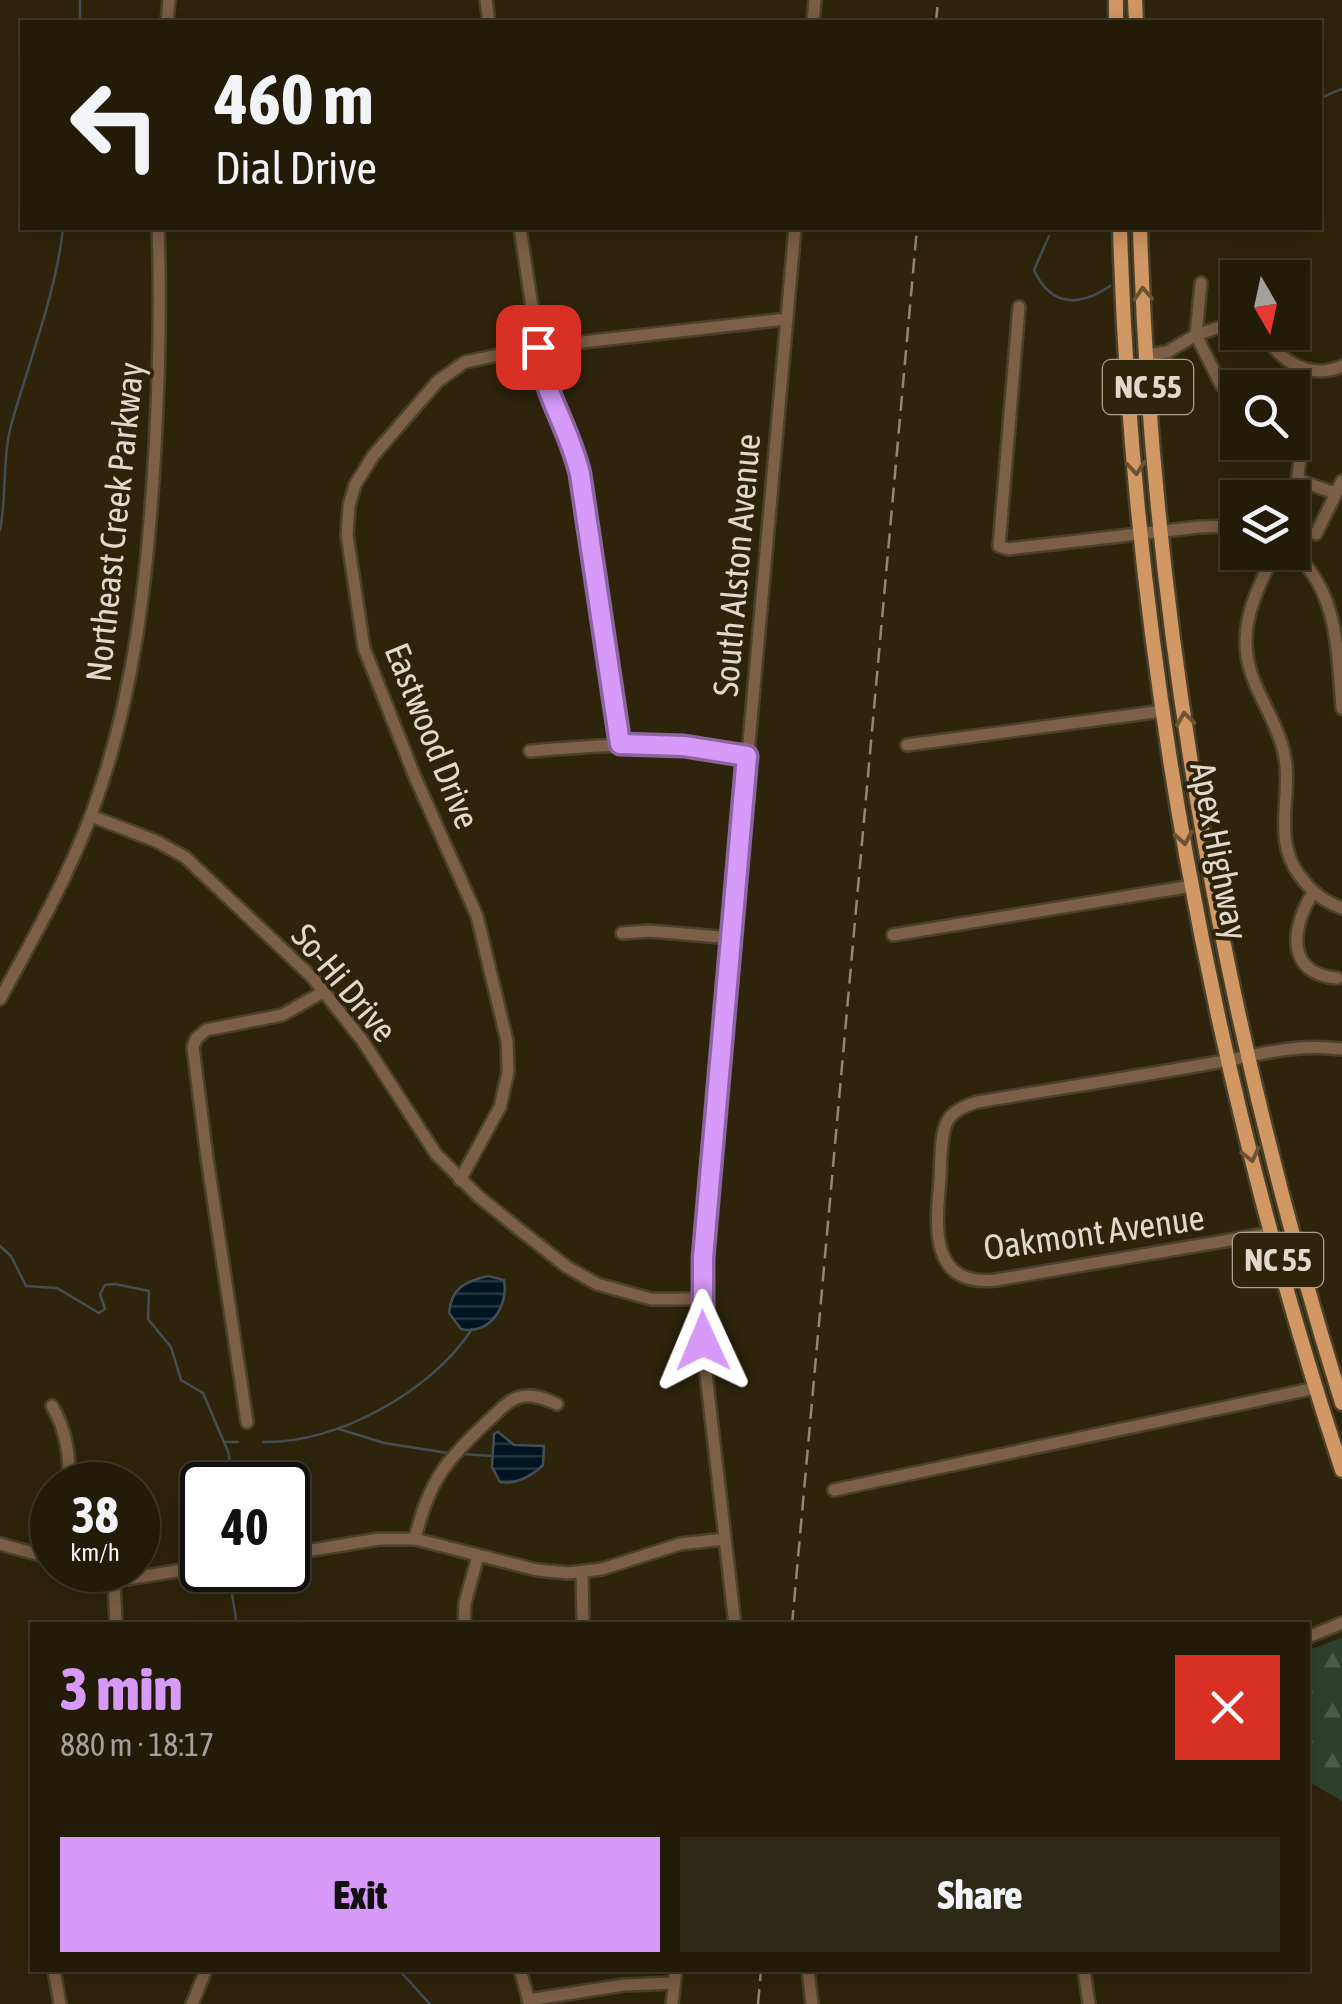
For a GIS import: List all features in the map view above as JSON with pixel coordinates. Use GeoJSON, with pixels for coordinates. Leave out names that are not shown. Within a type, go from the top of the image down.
{"type":"FeatureCollection","features":[{"type":"Feature","properties":{"kind":"main road","name":"Apex Highway"},"geometry":{"type":"LineString","coordinates":[[1120,230],[1142,534],[1163,711],[1192,886],[1271,1233],[1342,1470]]}},
{"type":"Feature","properties":{"kind":"main road","name":"Apex Highway"},"geometry":{"type":"LineString","coordinates":[[1140,230],[1161,531],[1191,761],[1222,939],[1248,1055],[1292,1231],[1342,1404]]}},
{"type":"Feature","properties":{"kind":"street","name":"Northeast Creek Parkway"},"geometry":{"type":"LineString","coordinates":[[91,816],[115,744],[140,616],[152,510],[162,322],[158,230]]}},
{"type":"Feature","properties":{"kind":"street"},"geometry":{"type":"LineString","coordinates":[[520,230],[548,393],[580,474],[620,744]]}},
{"type":"Feature","properties":{"kind":"street","name":"South Alston Avenue"},"geometry":{"type":"LineString","coordinates":[[735,1622],[705,1365],[704,1241],[795,230]]}},
{"type":"Feature","properties":{"kind":"street"},"geometry":{"type":"LineString","coordinates":[[1201,283],[1196,335],[1220,383]]}},
{"type":"Feature","properties":{"kind":"street"},"geometry":{"type":"LineString","coordinates":[[1019,307],[998,546],[1008,549],[1220,527]]}},
{"type":"Feature","properties":{"kind":"street","name":"Eastwood Drive"},"geometry":{"type":"LineString","coordinates":[[460,1180],[504,1098],[510,1059],[478,916],[414,777],[368,660],[347,522],[355,485],[366,466],[438,381],[465,362],[538,347],[786,319]]}},
{"type":"Feature","properties":{"kind":"street"},"geometry":{"type":"LineString","coordinates":[[1146,356],[1166,352],[1220,327]]}},
{"type":"Feature","properties":{"kind":"street"},"geometry":{"type":"LineString","coordinates":[[1274,350],[1290,364],[1310,370],[1330,371],[1342,366]]}},
{"type":"Feature","properties":{"kind":"street"},"geometry":{"type":"LineString","coordinates":[[1310,483],[1339,487],[1316,534]]}},
{"type":"Feature","properties":{"kind":"street"},"geometry":{"type":"LineString","coordinates":[[1310,569],[1330,608],[1342,708]]}},
{"type":"Feature","properties":{"kind":"street"},"geometry":{"type":"LineString","coordinates":[[1267,570],[1248,616],[1246,657],[1256,691],[1285,755],[1286,848],[1292,866],[1312,893],[1342,908]]}},
{"type":"Feature","properties":{"kind":"street"},"geometry":{"type":"LineString","coordinates":[[908,745],[1163,711]]}},
{"type":"Feature","properties":{"kind":"street"},"geometry":{"type":"LineString","coordinates":[[530,750],[620,744],[684,746],[747,756]]}},
{"type":"Feature","properties":{"kind":"street","name":"So-Hi Drive"},"geometry":{"type":"LineString","coordinates":[[91,816],[156,841],[185,858],[325,992],[362,1040],[422,1136],[460,1180],[549,1253],[597,1284],[651,1299],[703,1298]]}},
{"type":"Feature","properties":{"kind":"street"},"geometry":{"type":"LineString","coordinates":[[0,1000],[56,894],[91,816]]}},
{"type":"Feature","properties":{"kind":"street"},"geometry":{"type":"LineString","coordinates":[[893,935],[1192,886]]}},
{"type":"Feature","properties":{"kind":"street"},"geometry":{"type":"LineString","coordinates":[[1312,893],[1298,918],[1296,943],[1310,972],[1337,978]]}},
{"type":"Feature","properties":{"kind":"street"},"geometry":{"type":"LineString","coordinates":[[622,934],[650,931],[731,938]]}},
{"type":"Feature","properties":{"kind":"street"},"geometry":{"type":"LineString","coordinates":[[248,1422],[206,1158],[193,1048],[206,1030],[268,1019],[292,1011],[325,992]]}},
{"type":"Feature","properties":{"kind":"street","name":"Oakmont Avenue"},"geometry":{"type":"LineString","coordinates":[[1271,1233],[986,1281],[960,1274],[940,1250],[936,1216],[946,1124],[957,1110],[977,1102],[1311,1045],[1342,1049]]}},
{"type":"Feature","properties":{"kind":"street"},"geometry":{"type":"LineString","coordinates":[[834,1490],[1316,1388]]}},
{"type":"Feature","properties":{"kind":"street"},"geometry":{"type":"LineString","coordinates":[[414,1539],[422,1505],[446,1460],[507,1403],[523,1395],[557,1404]]}},
{"type":"Feature","properties":{"kind":"street"},"geometry":{"type":"LineString","coordinates":[[52,1406],[66,1442],[67,1462]]}},
{"type":"Feature","properties":{"kind":"street"},"geometry":{"type":"LineString","coordinates":[[310,1550],[380,1539],[414,1539],[537,1570],[582,1572],[680,1544],[725,1539]]}},
{"type":"Feature","properties":{"kind":"street"},"geometry":{"type":"LineString","coordinates":[[0,1544],[30,1552]]}},
{"type":"Feature","properties":{"kind":"street"},"geometry":{"type":"LineString","coordinates":[[464,1622],[465,1603],[478,1556]]}},
{"type":"Feature","properties":{"kind":"street"},"geometry":{"type":"LineString","coordinates":[[582,1572],[584,1622]]}},
{"type":"Feature","properties":{"kind":"street"},"geometry":{"type":"LineString","coordinates":[[114,1592],[116,1622]]}},
{"type":"Feature","properties":{"kind":"street"},"geometry":{"type":"LineString","coordinates":[[1310,1635],[1342,1624]]}},
{"type":"Feature","properties":{"kind":"street"},"geometry":{"type":"LineString","coordinates":[[54,1972],[60,2004]]}},
{"type":"Feature","properties":{"kind":"street"},"geometry":{"type":"LineString","coordinates":[[192,2004],[205,1972]]}},
{"type":"Feature","properties":{"kind":"street"},"geometry":{"type":"LineString","coordinates":[[521,1972],[529,2002],[675,1977],[672,2004]]}},
{"type":"Feature","properties":{"kind":"street"},"geometry":{"type":"LineString","coordinates":[[808,1972],[812,2004]]}},
{"type":"Feature","properties":{"kind":"street"},"geometry":{"type":"LineString","coordinates":[[1084,1972],[1089,2004]]}},
{"type":"Feature","properties":{"kind":"green space"},"geometry":{"type":"Polygon","coordinates":[[[1342,1638],[1342,1801],[1310,1782],[1310,1649],[1342,1638]]]}},
{"type":"Feature","properties":{"kind":"water"},"geometry":{"type":"Polygon","coordinates":[[[488,1276],[504,1280],[500,1309],[480,1328],[461,1329],[449,1313],[453,1297],[467,1283],[488,1276]]]}},
{"type":"Feature","properties":{"kind":"water"},"geometry":{"type":"Polygon","coordinates":[[[498,1432],[514,1445],[544,1446],[543,1465],[523,1479],[500,1482],[492,1467],[494,1434],[498,1432]]]}},
{"type":"Feature","properties":{"kind":"waterway"},"geometry":{"type":"LineString","coordinates":[[80,0],[80,20]]}},
{"type":"Feature","properties":{"kind":"waterway"},"geometry":{"type":"LineString","coordinates":[[1322,97],[1342,89]]}},
{"type":"Feature","properties":{"kind":"waterway"},"geometry":{"type":"LineString","coordinates":[[0,530],[9,435],[49,300],[63,230]]}},
{"type":"Feature","properties":{"kind":"waterway"},"geometry":{"type":"LineString","coordinates":[[1049,236],[1034,270],[1049,291],[1057,297],[1077,300],[1110,286]]}},
{"type":"Feature","properties":{"kind":"waterway"},"geometry":{"type":"LineString","coordinates":[[0,1246],[11,1256],[26,1286],[57,1288],[99,1313],[105,1309],[100,1294],[105,1285],[149,1291],[148,1319],[171,1347],[181,1380],[203,1393],[230,1462]]}},
{"type":"Feature","properties":{"kind":"waterway"},"geometry":{"type":"LineString","coordinates":[[263,1442],[321,1434],[380,1410],[433,1373],[472,1329]]}},
{"type":"Feature","properties":{"kind":"waterway"},"geometry":{"type":"LineString","coordinates":[[339,1429],[384,1443],[448,1453]]}},
{"type":"Feature","properties":{"kind":"waterway"},"geometry":{"type":"LineString","coordinates":[[226,1442],[238,1442]]}},
{"type":"Feature","properties":{"kind":"waterway"},"geometry":{"type":"LineString","coordinates":[[461,1454],[493,1456]]}},
{"type":"Feature","properties":{"kind":"waterway"},"geometry":{"type":"LineString","coordinates":[[232,1592],[237,1622]]}},
{"type":"Feature","properties":{"kind":"waterway"},"geometry":{"type":"LineString","coordinates":[[401,1972],[430,2004]]}},
{"type":"Feature","properties":{"kind":"railway"},"geometry":{"type":"LineString","coordinates":[[936,20],[938,0]]}},
{"type":"Feature","properties":{"kind":"railway"},"geometry":{"type":"LineString","coordinates":[[792,1622],[917,230]]}},
{"type":"Feature","properties":{"kind":"railway"},"geometry":{"type":"LineString","coordinates":[[758,2004],[761,1972]]}},
{"type":"Feature","properties":{"kind":"route"},"geometry":{"type":"LineString","coordinates":[[538,347],[543,379],[580,474],[620,744],[711,748],[747,756],[703,1258],[703,1341]]}}]}
